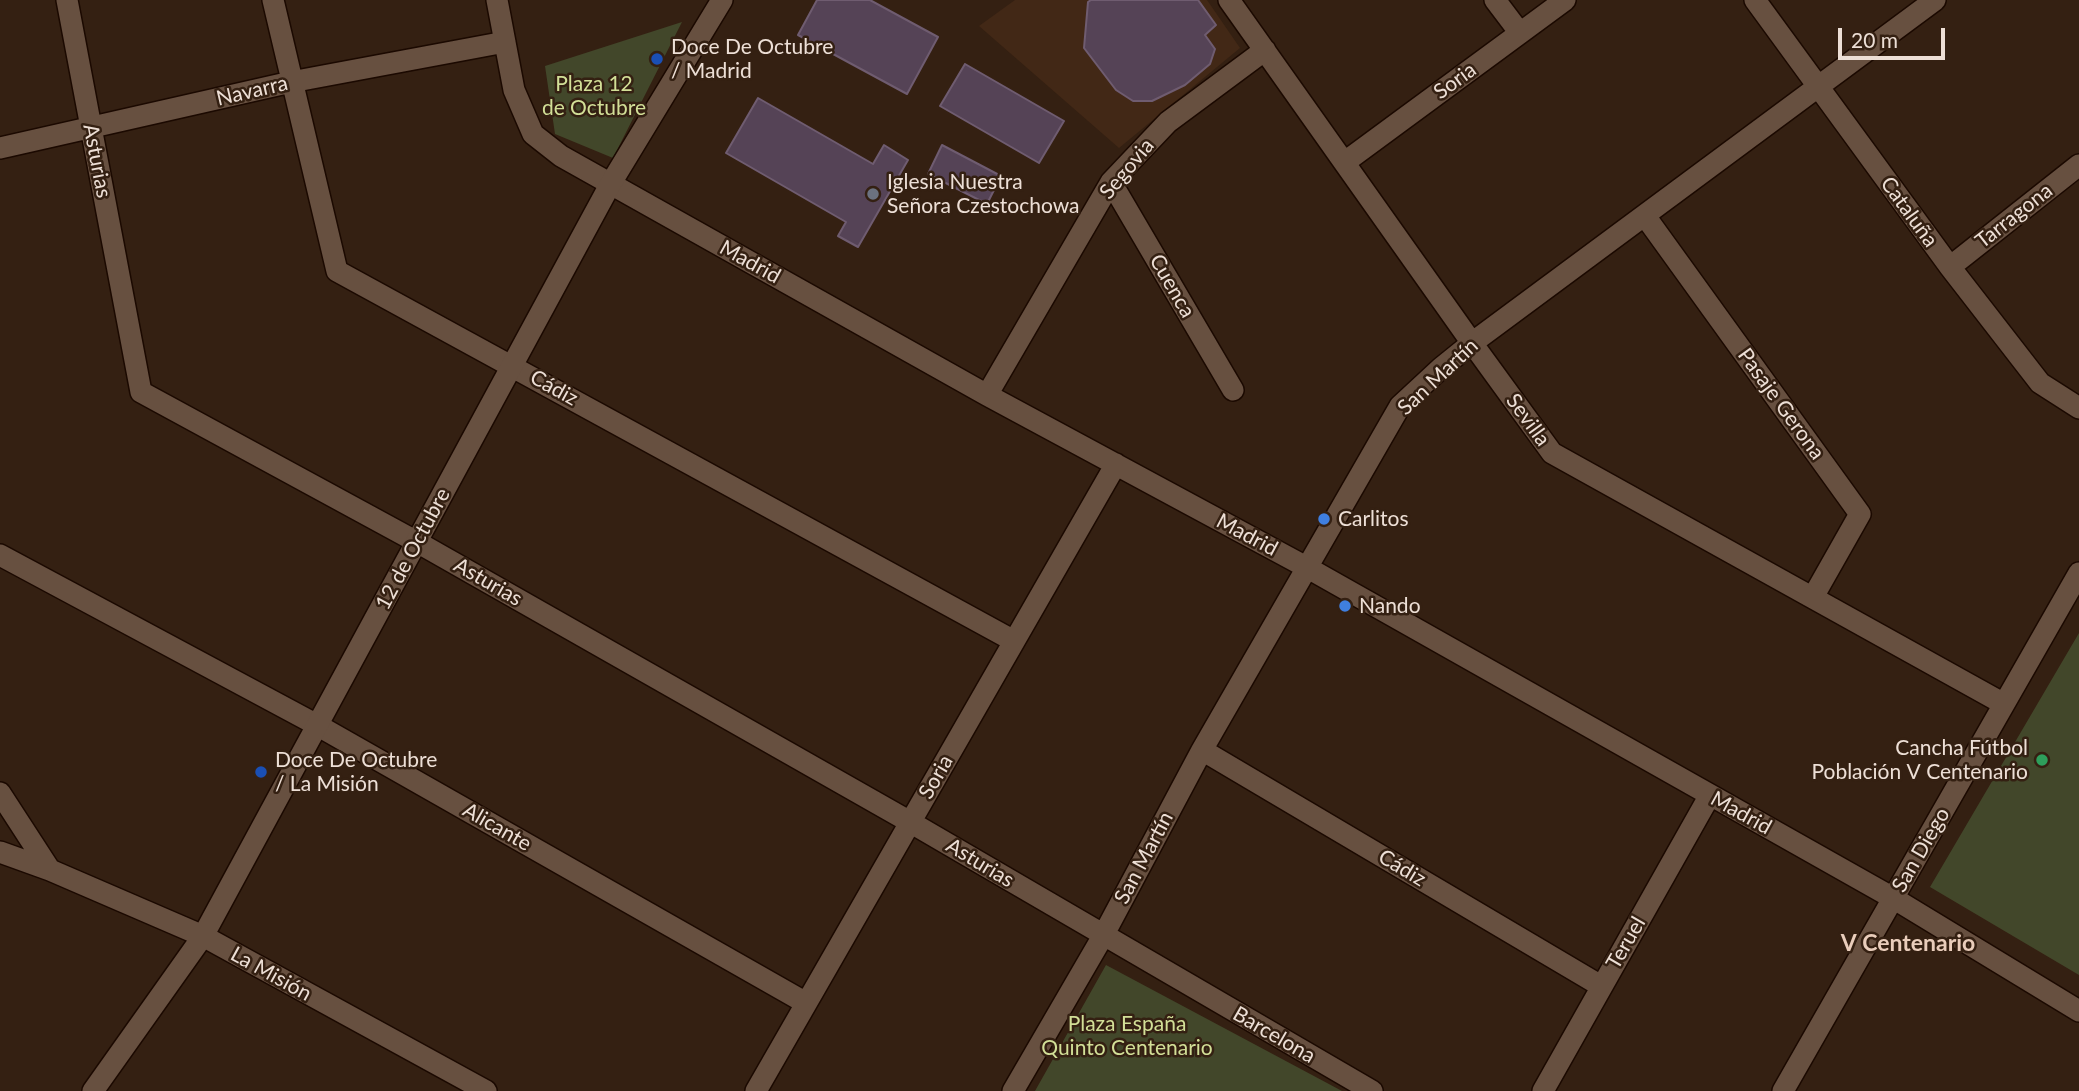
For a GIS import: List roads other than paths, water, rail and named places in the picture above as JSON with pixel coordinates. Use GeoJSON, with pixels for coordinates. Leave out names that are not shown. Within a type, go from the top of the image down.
{"type":"FeatureCollection","features":[{"type":"Feature","properties":{"kind":"street","name":"Asturias"},"geometry":{"type":"LineString","coordinates":[[67,0],[141,392],[417,542],[910,822],[1103,936]]}},
{"type":"Feature","properties":{"kind":"street","name":"Cádiz"},"geometry":{"type":"LineString","coordinates":[[273,0],[337,271],[1014,641]]}},
{"type":"Feature","properties":{"kind":"street","name":"Madrid"},"geometry":{"type":"LineString","coordinates":[[496,0],[514,90],[533,134],[561,156],[987,395],[1308,568],[1893,898],[2079,1011]]}},
{"type":"Feature","properties":{"kind":"street","name":"12 de Octubre"},"geometry":{"type":"LineString","coordinates":[[93,1091],[202,936],[611,183],[722,0]]}},
{"type":"Feature","properties":{"kind":"street","name":"Sevilla"},"geometry":{"type":"LineString","coordinates":[[1229,0],[1552,453],[2004,704]]}},
{"type":"Feature","properties":{"kind":"street"},"geometry":{"type":"LineString","coordinates":[[1495,0],[1520,33]]}},
{"type":"Feature","properties":{"kind":"street","name":"Soria"},"geometry":{"type":"LineString","coordinates":[[1345,162],[1565,0]]}},
{"type":"Feature","properties":{"kind":"street","name":"Cataluña"},"geometry":{"type":"LineString","coordinates":[[1755,0],[1950,267],[2040,383],[2079,408]]}},
{"type":"Feature","properties":{"kind":"street","name":"San Martín"},"geometry":{"type":"LineString","coordinates":[[1013,1091],[1103,936],[1202,750],[1400,407],[1472,343],[1935,0]]}},
{"type":"Feature","properties":{"kind":"street","name":"Navarra"},"geometry":{"type":"LineString","coordinates":[[0,148],[291,82],[505,42]]}},
{"type":"Feature","properties":{"kind":"street","name":"Segovia"},"geometry":{"type":"LineString","coordinates":[[987,395],[1111,182],[1168,122],[1265,50]]}},
{"type":"Feature","properties":{"kind":"street","name":"Tarragona"},"geometry":{"type":"LineString","coordinates":[[1950,267],[2079,165]]}},
{"type":"Feature","properties":{"kind":"street","name":"Cuenca"},"geometry":{"type":"LineString","coordinates":[[1111,182],[1233,390]]}},
{"type":"Feature","properties":{"kind":"street","name":"Pasaje Gerona"},"geometry":{"type":"LineString","coordinates":[[1645,216],[1860,514],[1813,597]]}},
{"type":"Feature","properties":{"kind":"street","name":"Soria"},"geometry":{"type":"LineString","coordinates":[[756,1091],[1116,464]]}},
{"type":"Feature","properties":{"kind":"street","name":"Alicante"},"geometry":{"type":"LineString","coordinates":[[0,555],[317,726],[806,1003]]}},
{"type":"Feature","properties":{"kind":"street","name":"San Diego"},"geometry":{"type":"LineString","coordinates":[[1793,1088],[1893,898],[2079,573]]}},
{"type":"Feature","properties":{"kind":"street","name":"Cádiz"},"geometry":{"type":"LineString","coordinates":[[1202,750],[1601,986]]}},
{"type":"Feature","properties":{"kind":"street"},"geometry":{"type":"LineString","coordinates":[[0,793],[50,870]]}},
{"type":"Feature","properties":{"kind":"street","name":"Teruel"},"geometry":{"type":"LineString","coordinates":[[1543,1091],[1710,795]]}},
{"type":"Feature","properties":{"kind":"street","name":"La Misión"},"geometry":{"type":"LineString","coordinates":[[0,852],[50,870],[202,936],[486,1091]]}},
{"type":"Feature","properties":{"kind":"street","name":"Barcelona"},"geometry":{"type":"LineString","coordinates":[[1103,936],[1372,1091]]}},
{"type":"Feature","properties":{"kind":"place","name":"Doce De Octubre / Madrid"},"geometry":{"type":"Point","coordinates":[657,59]}},
{"type":"Feature","properties":{"kind":"place","name":"Iglesia Nuestra Señora Czestochowa"},"geometry":{"type":"Point","coordinates":[873,194]}},
{"type":"Feature","properties":{"kind":"place","name":"Carlitos"},"geometry":{"type":"Point","coordinates":[1324,519]}},
{"type":"Feature","properties":{"kind":"place","name":"Nando"},"geometry":{"type":"Point","coordinates":[1345,606]}},
{"type":"Feature","properties":{"kind":"place","name":"Cancha Fútbol Población V Centenario"},"geometry":{"type":"Point","coordinates":[2042,760]}},
{"type":"Feature","properties":{"kind":"place","name":"Doce De Octubre / La Misión"},"geometry":{"type":"Point","coordinates":[261,772]}},
{"type":"Feature","properties":{"kind":"district","name":"V Centenario"},"geometry":{"type":"Point","coordinates":[1908,944]}},
{"type":"Feature","properties":{"kind":"park label","name":"Plaza 12 de Octubre"},"geometry":{"type":"Point","coordinates":[594,96]}},
{"type":"Feature","properties":{"kind":"park label","name":"Plaza España Quinto Centenario"},"geometry":{"type":"Point","coordinates":[1127,1036]}}]}
